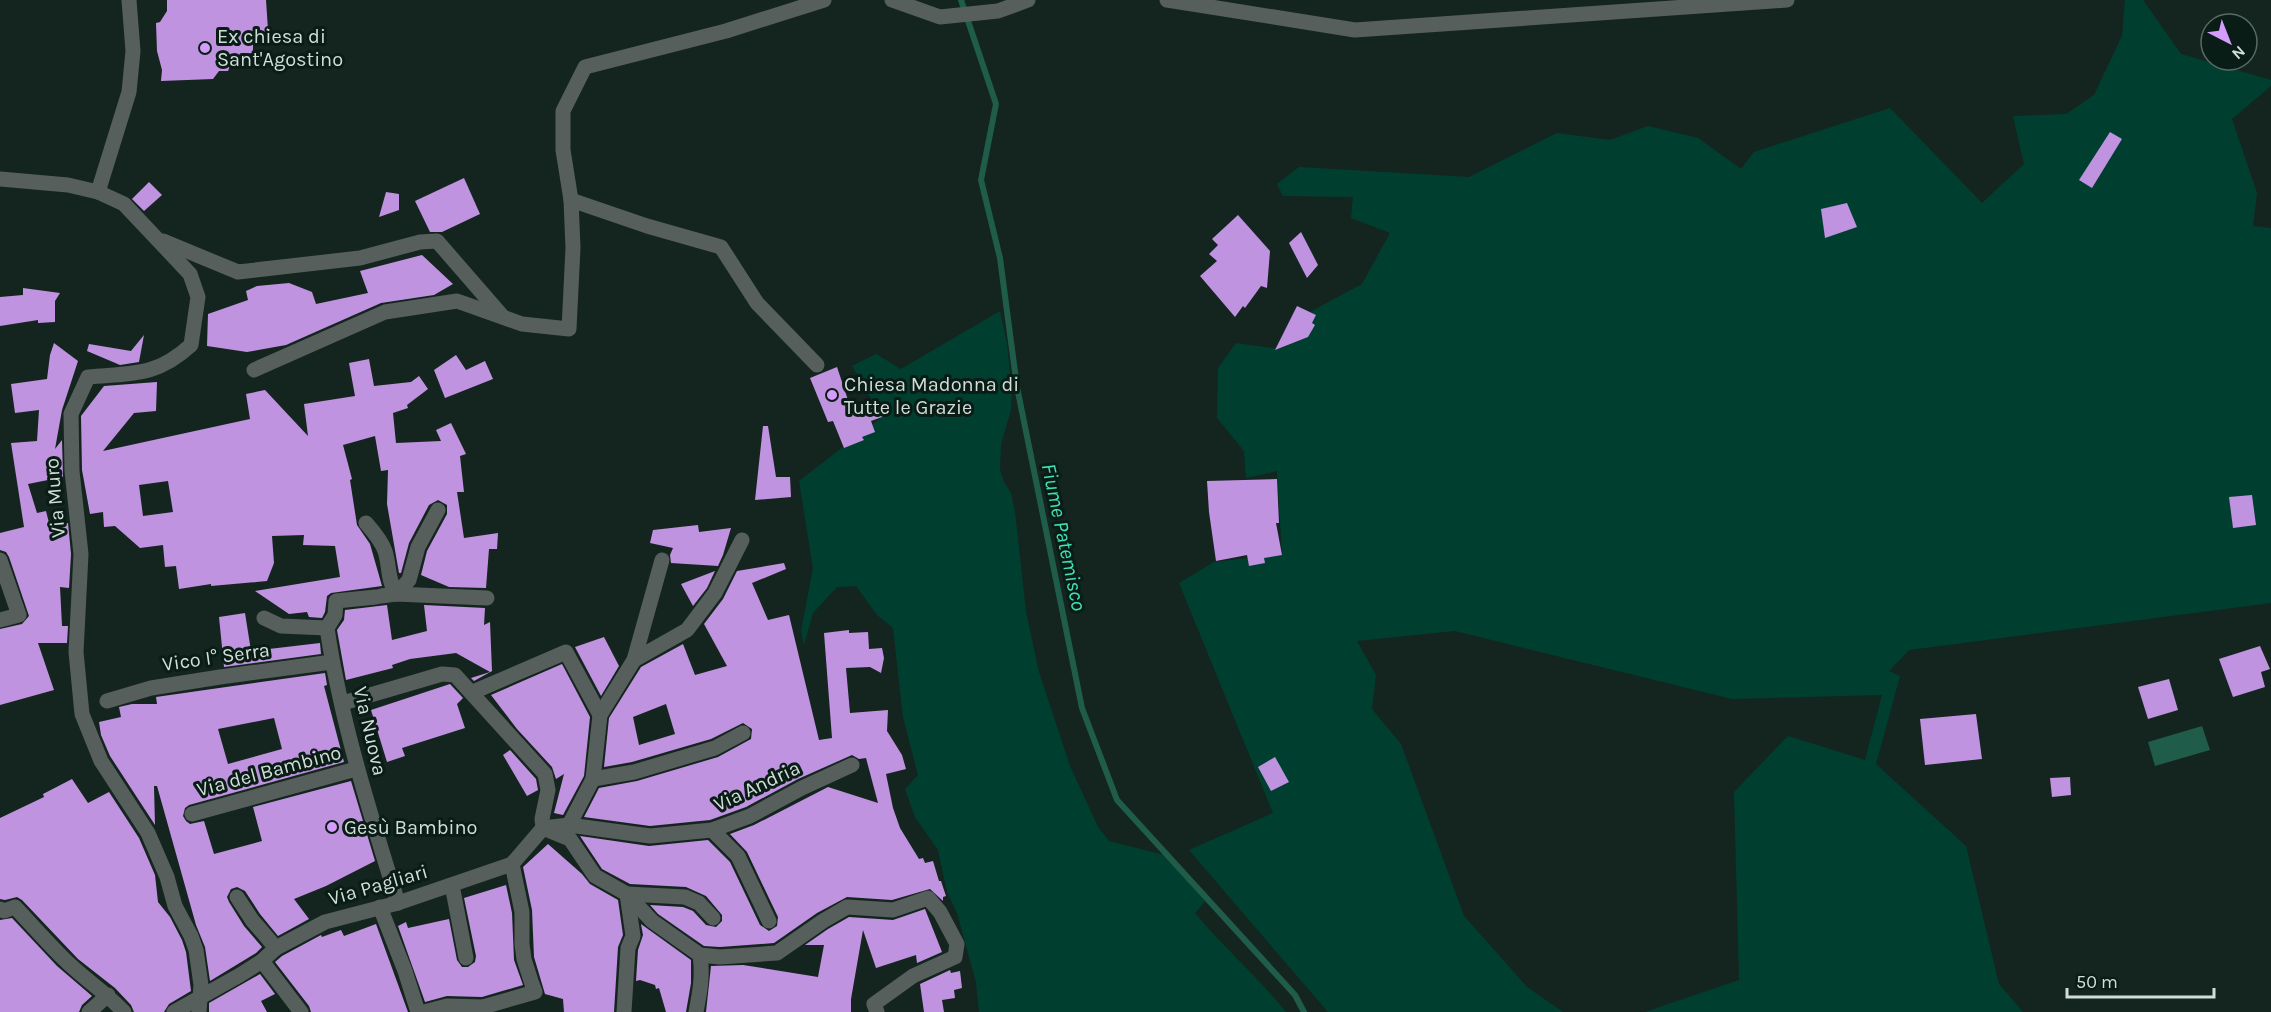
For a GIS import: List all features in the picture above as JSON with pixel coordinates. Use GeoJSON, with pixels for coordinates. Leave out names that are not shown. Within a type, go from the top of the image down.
{"type":"FeatureCollection","features":[{"type":"Feature","properties":{"kind":"street"},"geometry":{"type":"LineString","coordinates":[[98,192],[129,92],[133,51],[129,0]]}},
{"type":"Feature","properties":{"kind":"street"},"geometry":{"type":"LineString","coordinates":[[254,370],[385,312],[457,301],[522,324],[569,329],[573,248],[571,200],[563,150],[563,111],[585,67],[726,31],[824,0]]}},
{"type":"Feature","properties":{"kind":"street"},"geometry":{"type":"LineString","coordinates":[[892,0],[940,17],[998,11],[1028,0]]}},
{"type":"Feature","properties":{"kind":"street"},"geometry":{"type":"LineString","coordinates":[[1167,0],[1355,30],[1787,0]]}},
{"type":"Feature","properties":{"kind":"street","name":"Via Muro"},"geometry":{"type":"LineString","coordinates":[[0,179],[68,185],[98,192],[124,204],[190,274],[198,297],[191,345],[175,359],[156,369],[87,377],[71,414],[72,471],[81,554],[76,652],[82,714],[101,761],[148,833],[158,854],[175,906],[191,936],[196,950],[201,985],[199,1006]]}},
{"type":"Feature","properties":{"kind":"street"},"geometry":{"type":"LineString","coordinates":[[571,200],[647,226],[721,247],[757,303],[817,365]]}},
{"type":"Feature","properties":{"kind":"street"},"geometry":{"type":"LineString","coordinates":[[157,239],[238,272],[360,258],[420,242],[437,241],[503,317]]}},
{"type":"Feature","properties":{"kind":"street"},"geometry":{"type":"LineString","coordinates":[[396,594],[410,580],[418,547],[438,510]]}},
{"type":"Feature","properties":{"kind":"street"},"geometry":{"type":"LineString","coordinates":[[366,523],[379,539],[385,552],[389,582],[396,594]]}},
{"type":"Feature","properties":{"kind":"street"},"geometry":{"type":"LineString","coordinates":[[634,660],[687,630],[715,593],[742,540]]}},
{"type":"Feature","properties":{"kind":"street"},"geometry":{"type":"LineString","coordinates":[[0,560],[19,615],[0,620]]}},
{"type":"Feature","properties":{"kind":"street"},"geometry":{"type":"LineString","coordinates":[[543,828],[569,825],[593,779],[600,715],[634,660],[662,560]]}},
{"type":"Feature","properties":{"kind":"street"},"geometry":{"type":"LineString","coordinates":[[264,618],[282,626],[327,628],[335,615],[336,601],[396,594],[487,598]]}},
{"type":"Feature","properties":{"kind":"street","name":"Via Nuova"},"geometry":{"type":"LineString","coordinates":[[327,628],[332,662],[356,769],[398,903]]}},
{"type":"Feature","properties":{"kind":"street"},"geometry":{"type":"LineString","coordinates":[[472,692],[566,652],[600,715]]}},
{"type":"Feature","properties":{"kind":"street","name":"Vico I° Serra"},"geometry":{"type":"LineString","coordinates":[[107,701],[152,688],[332,662]]}},
{"type":"Feature","properties":{"kind":"street"},"geometry":{"type":"LineString","coordinates":[[343,703],[442,674],[455,675],[545,774],[549,790],[542,819],[543,828]]}},
{"type":"Feature","properties":{"kind":"street"},"geometry":{"type":"LineString","coordinates":[[593,779],[634,772],[715,748],[743,732]]}},
{"type":"Feature","properties":{"kind":"street","name":"Via Andria"},"geometry":{"type":"LineString","coordinates":[[569,825],[650,836],[712,830],[774,805],[802,788],[852,765]]}},
{"type":"Feature","properties":{"kind":"street","name":"Via del Bambino"},"geometry":{"type":"LineString","coordinates":[[192,814],[356,769]]}},
{"type":"Feature","properties":{"kind":"street"},"geometry":{"type":"LineString","coordinates":[[543,828],[570,838],[595,876],[627,894],[652,921],[700,955],[720,957],[777,953],[847,907],[893,910],[928,898],[940,912],[957,944],[955,957],[913,976],[875,1008]]}},
{"type":"Feature","properties":{"kind":"street","name":"Via Pagliari"},"geometry":{"type":"LineString","coordinates":[[174,1012],[199,1006],[262,961],[276,948],[325,922],[398,903],[512,864],[543,828]]}},
{"type":"Feature","properties":{"kind":"street"},"geometry":{"type":"LineString","coordinates":[[712,830],[738,856],[769,921]]}},
{"type":"Feature","properties":{"kind":"street"},"geometry":{"type":"LineString","coordinates":[[424,1012],[447,1006],[481,1010],[535,992],[522,944],[522,912],[512,864]]}},
{"type":"Feature","properties":{"kind":"street"},"geometry":{"type":"LineString","coordinates":[[452,885],[466,958]]}},
{"type":"Feature","properties":{"kind":"street"},"geometry":{"type":"LineString","coordinates":[[627,894],[685,897],[699,903],[713,918]]}},
{"type":"Feature","properties":{"kind":"street"},"geometry":{"type":"LineString","coordinates":[[624,1012],[628,948],[633,936],[627,894]]}},
{"type":"Feature","properties":{"kind":"street"},"geometry":{"type":"LineString","coordinates":[[237,897],[252,920],[276,948]]}},
{"type":"Feature","properties":{"kind":"street"},"geometry":{"type":"LineString","coordinates":[[0,909],[4,911],[15,907],[64,960],[108,995],[124,1012]]}},
{"type":"Feature","properties":{"kind":"street"},"geometry":{"type":"LineString","coordinates":[[380,907],[418,1012]]}},
{"type":"Feature","properties":{"kind":"street"},"geometry":{"type":"LineString","coordinates":[[696,1012],[701,984],[700,955]]}},
{"type":"Feature","properties":{"kind":"street"},"geometry":{"type":"LineString","coordinates":[[262,961],[301,1012]]}},
{"type":"Feature","properties":{"kind":"street"},"geometry":{"type":"LineString","coordinates":[[89,1012],[108,995]]}},
{"type":"Feature","properties":{"kind":"shaded area"},"geometry":{"type":"Polygon","coordinates":[[[2125,0],[2143,0],[2181,54],[2199,59],[2199,72],[2243,72],[2271,80],[2271,86],[2232,119],[2257,193],[2253,226],[2271,228],[2271,603],[1909,650],[1889,671],[1900,676],[1876,764],[1966,846],[1999,984],[2023,1012],[1645,1012],[1739,980],[1734,792],[1788,736],[1865,760],[1882,695],[1732,699],[1455,631],[1357,641],[1376,675],[1372,709],[1401,744],[1464,916],[1527,987],[1563,1012],[1328,1012],[1189,850],[1273,813],[1179,583],[1214,562],[1282,554],[1277,471],[1246,478],[1244,451],[1217,418],[1218,368],[1236,343],[1279,349],[1308,337],[1310,312],[1362,284],[1390,233],[1351,218],[1353,197],[1283,196],[1277,184],[1299,167],[1469,177],[1557,133],[1610,140],[1648,126],[1698,138],[1741,169],[1754,152],[1890,108],[1982,203],[2024,164],[2013,116],[2066,114],[2094,95],[2122,36],[2125,0]]]}},
{"type":"Feature","properties":{"kind":"shaded area"},"geometry":{"type":"Polygon","coordinates":[[[1000,311],[1007,343],[1012,391],[1011,410],[1001,444],[1000,470],[1011,493],[1015,512],[1026,612],[1039,672],[1070,766],[1098,827],[1109,841],[1164,855],[1209,897],[1195,913],[1286,1012],[979,1012],[976,982],[957,913],[947,892],[938,850],[915,817],[905,789],[918,775],[903,717],[893,628],[877,615],[856,586],[837,587],[813,613],[804,645],[801,631],[813,568],[799,481],[882,417],[852,366],[876,354],[901,369],[1000,311]]]}},
{"type":"Feature","properties":{"kind":"shaded area"},"geometry":{"type":"Polygon","coordinates":[[[2202,726],[2210,750],[2155,766],[2148,742],[2202,726]]]}},
{"type":"Feature","properties":{"kind":"building","name":"Ex chiesa di Sant'Agostino"},"geometry":{"type":"Polygon","coordinates":[[[167,0],[266,0],[269,45],[253,45],[253,53],[242,54],[228,71],[219,71],[213,79],[161,81],[162,70],[157,51],[156,23],[160,22],[167,11],[167,0]]]}},
{"type":"Feature","properties":{"kind":"building"},"geometry":{"type":"Polygon","coordinates":[[[2110,132],[2122,139],[2092,188],[2079,180],[2110,132]]]}},
{"type":"Feature","properties":{"kind":"building"},"geometry":{"type":"Polygon","coordinates":[[[464,178],[480,214],[442,232],[430,232],[415,201],[464,178]]]}},
{"type":"Feature","properties":{"kind":"building"},"geometry":{"type":"Polygon","coordinates":[[[149,182],[162,195],[144,211],[132,199],[149,182]]]}},
{"type":"Feature","properties":{"kind":"building"},"geometry":{"type":"Polygon","coordinates":[[[386,192],[399,194],[399,210],[379,217],[386,192]]]}},
{"type":"Feature","properties":{"kind":"building"},"geometry":{"type":"Polygon","coordinates":[[[1847,203],[1857,227],[1825,238],[1821,209],[1847,203]]]}},
{"type":"Feature","properties":{"kind":"building"},"geometry":{"type":"Polygon","coordinates":[[[1238,215],[1270,251],[1267,288],[1261,286],[1245,308],[1243,306],[1235,317],[1200,276],[1217,261],[1209,254],[1218,245],[1212,239],[1238,215]]]}},
{"type":"Feature","properties":{"kind":"building"},"geometry":{"type":"Polygon","coordinates":[[[1301,232],[1318,265],[1307,278],[1289,243],[1301,232]]]}},
{"type":"Feature","properties":{"kind":"building"},"geometry":{"type":"Polygon","coordinates":[[[422,255],[453,284],[434,295],[381,303],[286,345],[247,352],[207,346],[208,314],[248,300],[246,291],[257,286],[289,283],[312,292],[316,304],[368,293],[360,271],[422,255]]]}},
{"type":"Feature","properties":{"kind":"building"},"geometry":{"type":"Polygon","coordinates":[[[23,288],[60,293],[55,301],[55,322],[38,323],[38,320],[0,326],[0,297],[23,295],[23,288]]]}},
{"type":"Feature","properties":{"kind":"building"},"geometry":{"type":"Polygon","coordinates":[[[1297,306],[1316,315],[1312,323],[1315,325],[1308,337],[1275,350],[1297,306]]]}},
{"type":"Feature","properties":{"kind":"building"},"geometry":{"type":"Polygon","coordinates":[[[144,335],[139,362],[120,365],[87,351],[89,344],[131,351],[144,335]]]}},
{"type":"Feature","properties":{"kind":"building"},"geometry":{"type":"Polygon","coordinates":[[[54,343],[78,361],[62,410],[55,449],[62,440],[63,477],[28,484],[37,513],[46,511],[50,527],[68,523],[71,554],[69,588],[60,587],[62,626],[68,626],[67,643],[38,643],[54,690],[0,705],[0,629],[22,624],[29,616],[9,557],[6,552],[0,550],[0,533],[24,527],[11,443],[37,441],[39,410],[15,413],[11,384],[47,379],[54,343]]]}},
{"type":"Feature","properties":{"kind":"building"},"geometry":{"type":"Polygon","coordinates":[[[456,355],[466,370],[485,361],[493,379],[445,398],[434,370],[456,355]]]}},
{"type":"Feature","properties":{"kind":"building"},"geometry":{"type":"Polygon","coordinates":[[[369,359],[374,386],[411,382],[419,376],[428,389],[407,405],[408,408],[393,413],[396,443],[441,441],[436,430],[451,423],[466,454],[460,456],[464,492],[457,492],[464,538],[498,533],[497,549],[489,549],[486,588],[449,587],[421,575],[427,551],[447,514],[447,505],[438,500],[429,505],[409,543],[401,573],[399,573],[387,504],[388,470],[381,471],[375,436],[343,445],[352,479],[350,480],[357,525],[370,544],[382,586],[331,593],[327,596],[322,618],[309,617],[307,612],[289,614],[255,591],[340,577],[335,546],[303,545],[304,535],[272,536],[274,563],[267,581],[211,586],[211,584],[179,589],[176,566],[165,567],[163,545],[140,548],[115,526],[104,527],[103,512],[90,514],[82,470],[81,416],[104,386],[157,382],[156,411],[134,413],[103,451],[250,419],[246,394],[265,390],[308,436],[304,404],[355,396],[349,363],[369,359]],[[168,481],[139,485],[143,516],[173,512],[168,481]]]}},
{"type":"Feature","properties":{"kind":"building"},"geometry":{"type":"Polygon","coordinates":[[[837,367],[852,412],[876,403],[882,417],[871,421],[875,432],[862,437],[864,440],[844,448],[833,421],[828,422],[810,378],[837,367]]]}},
{"type":"Feature","properties":{"kind":"building"},"geometry":{"type":"Polygon","coordinates":[[[763,426],[768,426],[776,477],[790,477],[791,497],[755,500],[763,426]]]}},
{"type":"Feature","properties":{"kind":"building"},"geometry":{"type":"Polygon","coordinates":[[[1277,479],[1279,523],[1276,523],[1282,555],[1264,558],[1265,563],[1249,566],[1247,555],[1216,561],[1207,481],[1277,479]]]}},
{"type":"Feature","properties":{"kind":"building"},"geometry":{"type":"Polygon","coordinates":[[[2252,495],[2256,525],[2233,528],[2229,497],[2252,495]]]}},
{"type":"Feature","properties":{"kind":"building"},"geometry":{"type":"Polygon","coordinates":[[[698,525],[699,532],[731,528],[718,566],[671,563],[670,555],[673,548],[650,543],[653,530],[698,525]]]}},
{"type":"Feature","properties":{"kind":"building"},"geometry":{"type":"Polygon","coordinates":[[[784,563],[786,569],[752,583],[768,620],[789,615],[819,740],[832,738],[824,633],[849,630],[849,633],[868,632],[869,649],[882,648],[884,658],[881,673],[870,667],[846,668],[850,713],[888,710],[887,731],[902,755],[906,769],[886,774],[893,808],[900,828],[919,859],[923,858],[925,863],[933,861],[946,896],[943,897],[943,901],[930,889],[892,900],[847,897],[817,913],[774,943],[704,946],[658,914],[650,905],[683,907],[693,911],[706,925],[716,927],[722,921],[722,915],[706,896],[686,887],[630,884],[602,869],[580,836],[649,846],[708,840],[730,862],[760,925],[769,931],[777,926],[778,917],[747,852],[730,834],[754,825],[828,787],[878,803],[866,758],[859,759],[852,755],[798,779],[746,807],[710,820],[650,826],[584,817],[599,788],[637,781],[718,757],[751,739],[752,729],[743,723],[711,739],[632,762],[604,767],[609,718],[641,667],[683,644],[695,675],[727,666],[704,624],[723,599],[737,571],[784,563]],[[666,704],[633,717],[639,745],[675,734],[666,704]]]}},
{"type":"Feature","properties":{"kind":"building"},"geometry":{"type":"Polygon","coordinates":[[[715,571],[707,588],[693,606],[681,584],[715,571]]]}},
{"type":"Feature","properties":{"kind":"building"},"geometry":{"type":"Polygon","coordinates":[[[387,605],[392,640],[427,631],[424,605],[485,608],[484,625],[490,622],[492,671],[494,670],[474,681],[471,678],[490,672],[456,653],[410,659],[392,665],[393,668],[346,680],[337,630],[344,620],[345,610],[387,605]]]}},
{"type":"Feature","properties":{"kind":"building"},"geometry":{"type":"Polygon","coordinates":[[[245,613],[251,651],[320,643],[321,654],[224,667],[219,617],[245,613]]]}},
{"type":"Feature","properties":{"kind":"building"},"geometry":{"type":"Polygon","coordinates":[[[604,637],[619,666],[601,696],[575,647],[604,637]]]}},
{"type":"Feature","properties":{"kind":"building"},"geometry":{"type":"Polygon","coordinates":[[[2260,646],[2270,669],[2261,672],[2265,687],[2233,697],[2219,659],[2260,646]]]}},
{"type":"Feature","properties":{"kind":"building"},"geometry":{"type":"Polygon","coordinates":[[[562,664],[590,717],[584,776],[563,815],[554,813],[564,774],[556,779],[552,767],[517,729],[491,695],[562,664]]]}},
{"type":"Feature","properties":{"kind":"building"},"geometry":{"type":"Polygon","coordinates":[[[325,673],[327,685],[324,686],[344,762],[189,805],[185,808],[183,816],[190,824],[204,821],[214,854],[262,841],[253,807],[351,781],[375,861],[326,886],[294,899],[309,919],[278,936],[245,891],[237,887],[231,889],[227,897],[229,902],[244,926],[262,947],[210,981],[205,947],[196,925],[157,786],[154,786],[155,825],[110,756],[101,735],[99,722],[121,717],[119,707],[132,704],[157,704],[156,697],[325,673]],[[274,718],[218,729],[228,764],[282,749],[274,718]]]}},
{"type":"Feature","properties":{"kind":"building"},"geometry":{"type":"Polygon","coordinates":[[[2169,679],[2178,710],[2148,719],[2138,687],[2169,679]]]}},
{"type":"Feature","properties":{"kind":"building"},"geometry":{"type":"Polygon","coordinates":[[[450,684],[463,698],[457,704],[465,728],[402,748],[405,756],[387,762],[371,710],[450,684]]]}},
{"type":"Feature","properties":{"kind":"building"},"geometry":{"type":"Polygon","coordinates":[[[1976,714],[1982,759],[1925,765],[1920,719],[1976,714]]]}},
{"type":"Feature","properties":{"kind":"building"},"geometry":{"type":"Polygon","coordinates":[[[510,750],[536,779],[538,790],[527,796],[503,755],[510,750]]]}},
{"type":"Feature","properties":{"kind":"building"},"geometry":{"type":"Polygon","coordinates":[[[1275,757],[1289,782],[1271,791],[1258,767],[1275,757]]]}},
{"type":"Feature","properties":{"kind":"building"},"geometry":{"type":"Polygon","coordinates":[[[2070,777],[2071,795],[2052,797],[2050,778],[2070,777]]]}},
{"type":"Feature","properties":{"kind":"building"},"geometry":{"type":"Polygon","coordinates":[[[72,779],[88,803],[109,792],[139,838],[155,875],[158,902],[170,917],[182,940],[186,952],[191,991],[169,1004],[164,1012],[134,1012],[131,1005],[115,988],[78,959],[22,900],[17,897],[0,899],[0,818],[44,797],[43,794],[72,779]]]}},
{"type":"Feature","properties":{"kind":"building"},"geometry":{"type":"Polygon","coordinates":[[[548,844],[590,884],[618,900],[623,935],[618,947],[614,1012],[564,1012],[563,999],[545,994],[534,957],[532,910],[523,867],[548,844]]]}},
{"type":"Feature","properties":{"kind":"building"},"geometry":{"type":"Polygon","coordinates":[[[506,885],[512,913],[514,960],[523,985],[482,997],[447,996],[425,1002],[398,926],[406,922],[408,928],[449,919],[457,960],[462,967],[468,967],[475,962],[476,956],[464,898],[506,885]]]}},
{"type":"Feature","properties":{"kind":"building"},"geometry":{"type":"Polygon","coordinates":[[[925,909],[942,952],[917,963],[916,955],[876,968],[863,930],[851,999],[851,1012],[706,1012],[711,966],[743,965],[818,977],[824,945],[805,945],[828,929],[849,917],[893,920],[925,909]]]}},
{"type":"Feature","properties":{"kind":"building"},"geometry":{"type":"Polygon","coordinates":[[[12,918],[57,966],[92,996],[82,1005],[79,1012],[0,1012],[0,920],[12,918]]]}},
{"type":"Feature","properties":{"kind":"building"},"geometry":{"type":"Polygon","coordinates":[[[376,924],[408,1012],[311,1012],[309,1006],[275,962],[321,935],[322,937],[341,930],[344,936],[376,924]]]}},
{"type":"Feature","properties":{"kind":"building"},"geometry":{"type":"Polygon","coordinates":[[[641,924],[691,960],[691,983],[686,1012],[666,1012],[659,988],[656,989],[655,985],[640,980],[636,981],[638,950],[643,935],[641,924]]]}},
{"type":"Feature","properties":{"kind":"building"},"geometry":{"type":"Polygon","coordinates":[[[950,970],[951,973],[960,971],[962,988],[954,990],[955,998],[942,1000],[944,1012],[924,1012],[920,984],[950,970]]]}},
{"type":"Feature","properties":{"kind":"building"},"geometry":{"type":"Polygon","coordinates":[[[260,974],[275,994],[261,1001],[267,1012],[209,1012],[209,1003],[260,974]]]}},
{"type":"Feature","properties":{"kind":"waterway","name":"Fiume Patemisco"},"geometry":{"type":"LineString","coordinates":[[961,0],[996,104],[981,180],[1000,258],[1017,387],[1082,708],[1117,800],[1295,995],[1304,1012]]}},
{"type":"Feature","properties":{"kind":"place","name":"Ex chiesa di Sant'Agostino"},"geometry":{"type":"Point","coordinates":[205,48]}},
{"type":"Feature","properties":{"kind":"place","name":"Chiesa Madonna di Tutte le Grazie"},"geometry":{"type":"Point","coordinates":[832,395]}},
{"type":"Feature","properties":{"kind":"place","name":"Gesù Bambino"},"geometry":{"type":"Point","coordinates":[332,827]}}]}
